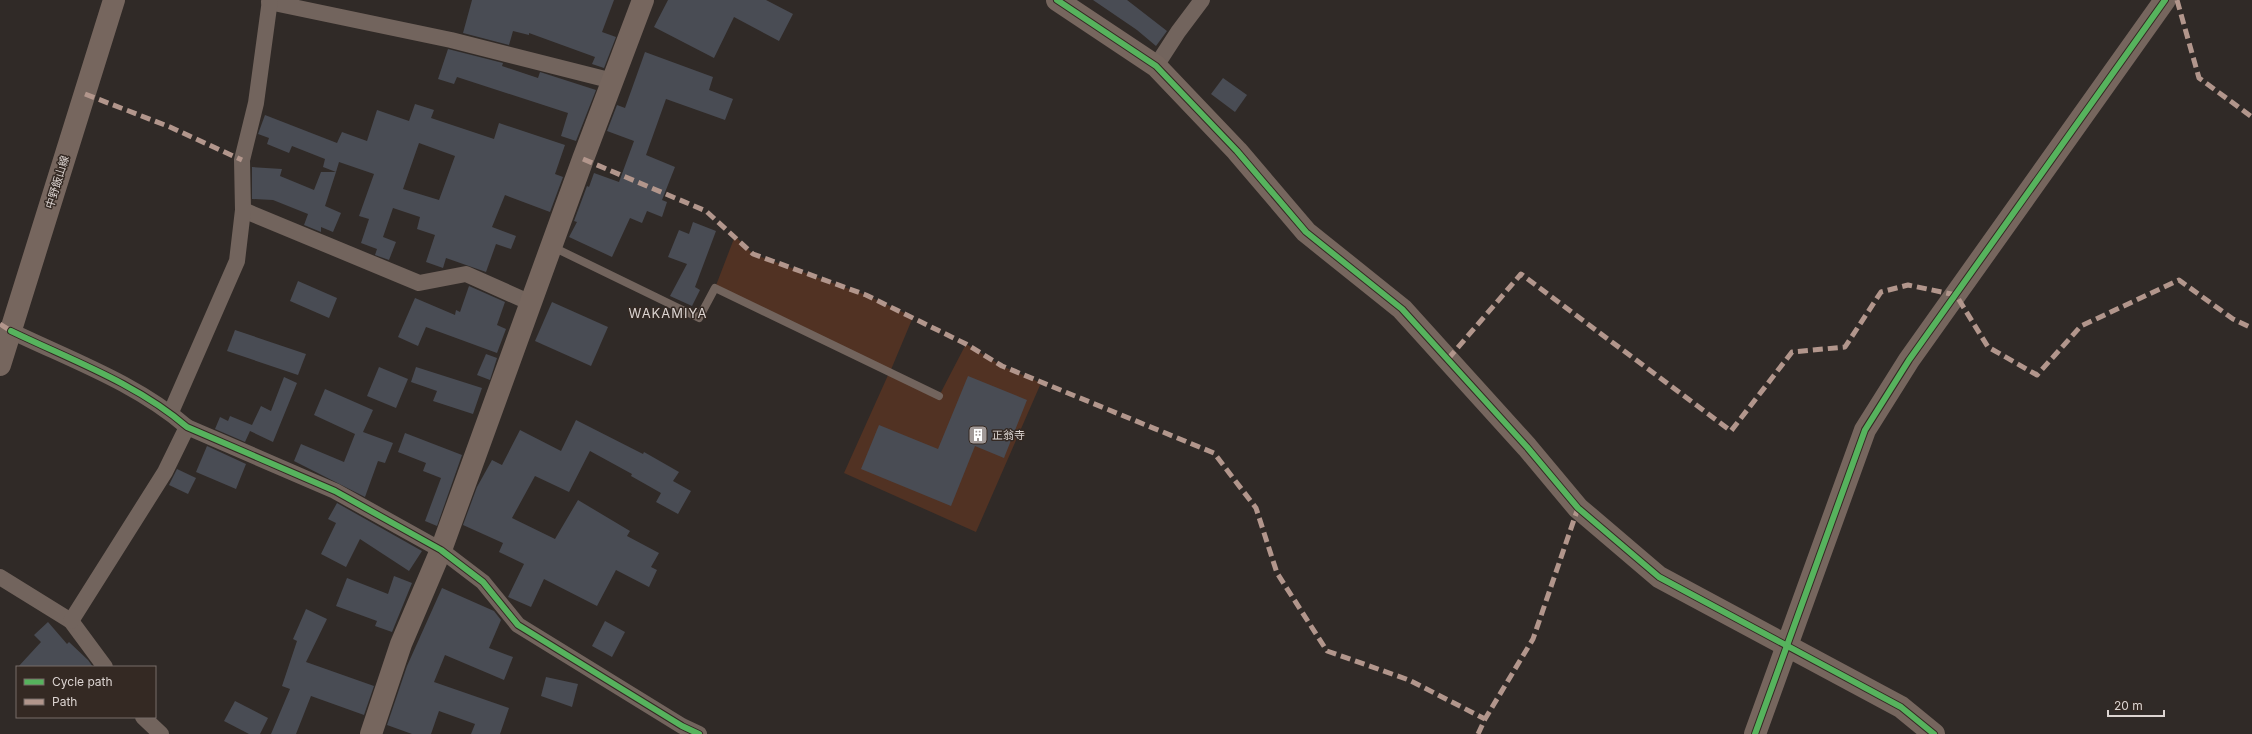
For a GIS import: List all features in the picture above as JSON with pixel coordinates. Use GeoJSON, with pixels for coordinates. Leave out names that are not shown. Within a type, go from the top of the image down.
{"type":"FeatureCollection","features":[{"type":"Feature","properties":{"kind":"street","name":"中野飯山線"},"geometry":{"type":"LineString","coordinates":[[0,364],[114,0]]}},
{"type":"Feature","properties":{"kind":"street"},"geometry":{"type":"LineString","coordinates":[[371,734],[401,644],[441,550],[583,159],[643,0]]}},
{"type":"Feature","properties":{"kind":"street"},"geometry":{"type":"LineString","coordinates":[[1057,0],[1156,66],[1237,151],[1306,232],[1402,310],[1527,447],[1578,508],[1659,577],[1901,707],[1934,734]]}},
{"type":"Feature","properties":{"kind":"street"},"geometry":{"type":"LineString","coordinates":[[1156,66],[1178,32],[1202,0]]}},
{"type":"Feature","properties":{"kind":"street"},"geometry":{"type":"LineString","coordinates":[[1755,734],[1865,430],[1909,360],[2165,0]]}},
{"type":"Feature","properties":{"kind":"street"},"geometry":{"type":"LineString","coordinates":[[171,412],[237,261],[243,210],[242,160],[256,103],[270,1],[450,40],[613,81]]}},
{"type":"Feature","properties":{"kind":"street"},"geometry":{"type":"LineString","coordinates":[[243,210],[419,283],[466,274],[531,303]]}},
{"type":"Feature","properties":{"kind":"street"},"geometry":{"type":"LineString","coordinates":[[11,331],[133,388],[171,412],[187,427],[335,491],[441,550],[483,582],[518,625],[675,722],[700,734]]}},
{"type":"Feature","properties":{"kind":"street"},"geometry":{"type":"LineString","coordinates":[[71,621],[165,472],[187,427]]}},
{"type":"Feature","properties":{"kind":"street"},"geometry":{"type":"LineString","coordinates":[[0,577],[71,621],[104,666]]}},
{"type":"Feature","properties":{"kind":"street"},"geometry":{"type":"LineString","coordinates":[[144,718],[161,734]]}},
{"type":"Feature","properties":{"kind":"lane"},"geometry":{"type":"LineString","coordinates":[[552,246],[699,318],[715,288],[939,396]]}},
{"type":"Feature","properties":{"kind":"shaded area"},"geometry":{"type":"Polygon","coordinates":[[[735,236],[753,254],[866,295],[913,317],[890,372],[939,396],[966,344],[1002,366],[1041,383],[976,532],[844,473],[889,373],[715,288],[735,236]]]}},
{"type":"Feature","properties":{"kind":"building"},"geometry":{"type":"Polygon","coordinates":[[[472,0],[614,0],[602,32],[616,37],[604,68],[592,64],[595,57],[529,33],[529,35],[513,31],[509,45],[463,33],[472,0]]]}},
{"type":"Feature","properties":{"kind":"building"},"geometry":{"type":"Polygon","coordinates":[[[668,0],[766,0],[793,14],[779,41],[734,17],[714,58],[654,27],[668,0]]]}},
{"type":"Feature","properties":{"kind":"building"},"geometry":{"type":"Polygon","coordinates":[[[1093,0],[1127,0],[1167,31],[1156,46],[1137,30],[1093,0]]]}},
{"type":"Feature","properties":{"kind":"building"},"geometry":{"type":"Polygon","coordinates":[[[448,49],[503,63],[502,66],[538,78],[540,72],[596,90],[576,141],[561,136],[568,113],[457,77],[454,84],[438,79],[448,49]]]}},
{"type":"Feature","properties":{"kind":"building"},"geometry":{"type":"Polygon","coordinates":[[[645,52],[713,77],[709,90],[733,99],[725,120],[666,99],[646,155],[675,167],[662,200],[667,202],[662,217],[647,211],[642,223],[630,218],[612,257],[569,237],[577,222],[574,221],[587,186],[589,187],[594,173],[619,182],[634,141],[607,131],[617,105],[625,108],[645,52]]]}},
{"type":"Feature","properties":{"kind":"building"},"geometry":{"type":"Polygon","coordinates":[[[1223,78],[1247,95],[1235,112],[1211,94],[1223,78]]]}},
{"type":"Feature","properties":{"kind":"building"},"geometry":{"type":"Polygon","coordinates":[[[415,104],[434,110],[431,118],[494,139],[499,123],[565,145],[555,174],[563,177],[550,212],[505,195],[492,227],[516,236],[511,249],[496,244],[486,272],[446,258],[443,268],[426,262],[435,235],[417,229],[420,217],[393,208],[383,237],[396,242],[389,260],[375,255],[377,249],[361,243],[369,219],[359,216],[374,174],[339,162],[336,172],[323,167],[325,159],[292,146],[289,153],[267,144],[269,138],[258,134],[265,115],[337,143],[342,132],[367,141],[377,110],[409,121],[415,104]],[[419,143],[403,189],[439,200],[455,156],[419,143]]]}},
{"type":"Feature","properties":{"kind":"building"},"geometry":{"type":"Polygon","coordinates":[[[252,167],[282,169],[280,176],[314,190],[321,172],[336,172],[325,206],[341,213],[333,232],[321,227],[321,232],[304,225],[308,214],[273,200],[252,199],[252,167]]]}},
{"type":"Feature","properties":{"kind":"building"},"geometry":{"type":"Polygon","coordinates":[[[693,222],[716,231],[695,287],[700,290],[692,306],[670,296],[687,264],[668,257],[679,230],[689,234],[693,222]]]}},
{"type":"Feature","properties":{"kind":"building"},"geometry":{"type":"Polygon","coordinates":[[[298,281],[337,298],[329,318],[290,301],[298,281]]]}},
{"type":"Feature","properties":{"kind":"building"},"geometry":{"type":"Polygon","coordinates":[[[469,286],[505,302],[497,325],[506,329],[497,353],[426,327],[418,346],[398,337],[415,298],[455,315],[456,310],[460,312],[469,286]]]}},
{"type":"Feature","properties":{"kind":"building"},"geometry":{"type":"Polygon","coordinates":[[[552,302],[608,327],[591,366],[535,341],[552,302]]]}},
{"type":"Feature","properties":{"kind":"building"},"geometry":{"type":"Polygon","coordinates":[[[235,330],[306,354],[298,375],[227,351],[235,330]]]}},
{"type":"Feature","properties":{"kind":"building"},"geometry":{"type":"Polygon","coordinates":[[[486,354],[497,358],[490,380],[477,375],[486,354]]]}},
{"type":"Feature","properties":{"kind":"building"},"geometry":{"type":"Polygon","coordinates":[[[379,367],[408,379],[396,408],[367,396],[379,367]]]}},
{"type":"Feature","properties":{"kind":"building"},"geometry":{"type":"Polygon","coordinates":[[[416,367],[482,388],[473,414],[433,401],[437,391],[411,382],[416,367]]]}},
{"type":"Feature","properties":{"kind":"building","name":"正翁寺"},"geometry":{"type":"Polygon","coordinates":[[[968,376],[1027,400],[1004,458],[975,446],[951,506],[861,469],[879,425],[938,449],[968,376]]]}},
{"type":"Feature","properties":{"kind":"building"},"geometry":{"type":"Polygon","coordinates":[[[284,377],[297,383],[273,442],[250,431],[245,442],[215,429],[220,417],[228,421],[230,416],[252,425],[261,406],[271,411],[284,377]]]}},
{"type":"Feature","properties":{"kind":"building"},"geometry":{"type":"Polygon","coordinates":[[[325,389],[373,410],[363,432],[393,443],[385,463],[378,461],[365,497],[294,461],[301,444],[344,462],[355,434],[314,415],[325,389]]]}},
{"type":"Feature","properties":{"kind":"building"},"geometry":{"type":"Polygon","coordinates":[[[576,420],[643,454],[644,452],[679,472],[673,481],[691,491],[678,514],[656,502],[661,493],[631,476],[632,474],[590,451],[569,492],[535,476],[512,518],[555,539],[578,500],[630,531],[627,536],[659,553],[651,567],[657,570],[649,587],[616,570],[597,606],[544,579],[531,607],[508,597],[524,564],[499,552],[503,543],[463,525],[477,487],[492,460],[502,465],[520,430],[561,451],[576,420]]]}},
{"type":"Feature","properties":{"kind":"building"},"geometry":{"type":"Polygon","coordinates":[[[405,433],[462,455],[437,526],[425,521],[441,478],[423,471],[426,463],[398,452],[405,433]]]}},
{"type":"Feature","properties":{"kind":"building"},"geometry":{"type":"Polygon","coordinates":[[[207,446],[246,464],[236,489],[196,472],[207,446]]]}},
{"type":"Feature","properties":{"kind":"building"},"geometry":{"type":"Polygon","coordinates":[[[177,469],[196,478],[188,494],[169,485],[177,469]]]}},
{"type":"Feature","properties":{"kind":"building"},"geometry":{"type":"Polygon","coordinates":[[[337,503],[422,551],[409,571],[360,539],[346,567],[321,554],[336,523],[328,519],[337,503]]]}},
{"type":"Feature","properties":{"kind":"building"},"geometry":{"type":"Polygon","coordinates":[[[394,576],[412,583],[392,632],[375,626],[377,621],[336,606],[347,578],[388,594],[394,576]]]}},
{"type":"Feature","properties":{"kind":"building"},"geometry":{"type":"Polygon","coordinates":[[[442,588],[494,611],[501,620],[489,648],[513,657],[504,680],[445,655],[434,682],[509,708],[500,734],[471,734],[475,724],[439,711],[431,734],[412,734],[387,725],[407,666],[442,588]]]}},
{"type":"Feature","properties":{"kind":"building"},"geometry":{"type":"Polygon","coordinates":[[[306,609],[327,619],[306,662],[374,686],[364,715],[311,696],[296,734],[271,734],[290,689],[282,686],[297,641],[293,639],[306,609]]]}},
{"type":"Feature","properties":{"kind":"building"},"geometry":{"type":"Polygon","coordinates":[[[605,621],[625,632],[612,657],[592,646],[605,621]]]}},
{"type":"Feature","properties":{"kind":"building"},"geometry":{"type":"Polygon","coordinates":[[[48,622],[67,644],[69,642],[92,666],[19,666],[41,642],[34,635],[48,622]]]}},
{"type":"Feature","properties":{"kind":"building"},"geometry":{"type":"Polygon","coordinates":[[[546,677],[578,684],[572,707],[541,696],[546,677]]]}},
{"type":"Feature","properties":{"kind":"building"},"geometry":{"type":"Polygon","coordinates":[[[235,701],[268,718],[260,734],[249,734],[224,721],[235,701]]]}},
{"type":"Feature","properties":{"kind":"marked path"},"geometry":{"type":"LineString","coordinates":[[2177,0],[2199,78],[2252,117]]}},
{"type":"Feature","properties":{"kind":"marked path"},"geometry":{"type":"LineString","coordinates":[[85,94],[170,127],[242,160]]}},
{"type":"Feature","properties":{"kind":"marked path"},"geometry":{"type":"LineString","coordinates":[[583,159],[706,211],[753,254],[866,295],[966,344],[1002,366],[1214,453],[1256,508],[1277,573],[1327,651],[1409,680],[1485,719]]}},
{"type":"Feature","properties":{"kind":"marked path"},"geometry":{"type":"LineString","coordinates":[[1448,359],[1521,274],[1731,431],[1792,352],[1845,347],[1881,292],[1908,285],[1956,295],[1988,347],[2037,375],[2081,326],[2179,280],[2233,319],[2252,328]]}},
{"type":"Feature","properties":{"kind":"marked path"},"geometry":{"type":"LineString","coordinates":[[0,324],[11,331]]}},
{"type":"Feature","properties":{"kind":"marked path"},"geometry":{"type":"LineString","coordinates":[[1478,734],[1485,719],[1533,639],[1578,508]]}},
{"type":"Feature","properties":{"kind":"cycle path"},"geometry":{"type":"LineString","coordinates":[[1057,0],[1156,66],[1237,151],[1306,232],[1402,309],[1527,447],[1578,508],[1659,577],[1901,707],[1934,734]]}},
{"type":"Feature","properties":{"kind":"cycle path"},"geometry":{"type":"LineString","coordinates":[[1755,734],[1865,430],[1909,360],[2165,0]]}},
{"type":"Feature","properties":{"kind":"cycle path"},"geometry":{"type":"LineString","coordinates":[[11,331],[125,385],[167,411],[187,427],[335,491],[441,550],[483,582],[518,625],[682,726],[699,734]]}},
{"type":"Feature","properties":{"kind":"place","name":"正翁寺"},"geometry":{"type":"Point","coordinates":[978,435]}},
{"type":"Feature","properties":{"kind":"district","name":"WAKAMIYA"},"geometry":{"type":"Point","coordinates":[668,313]}}]}
